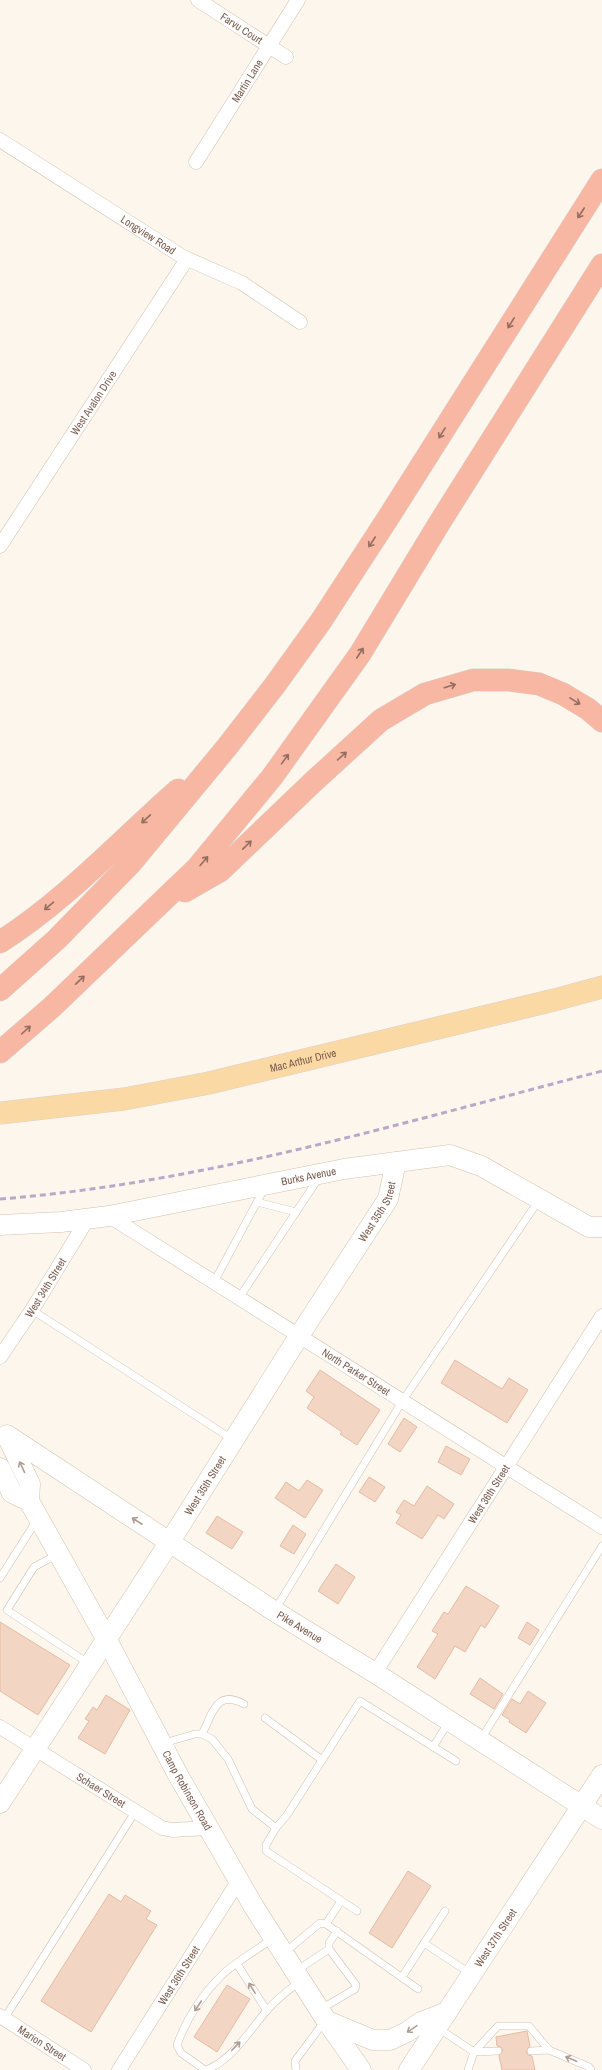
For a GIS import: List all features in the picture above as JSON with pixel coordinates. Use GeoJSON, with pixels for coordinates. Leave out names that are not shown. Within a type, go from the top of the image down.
{"type":"FeatureCollection","features":[{"type":"Feature","properties":{"kind":"highway"},"geometry":{"type":"LineString","coordinates":[[0,990],[57,939],[132,863],[228,747],[276,685],[321,621],[602,180]]}},
{"type":"Feature","properties":{"kind":"highway"},"geometry":{"type":"LineString","coordinates":[[0,1052],[52,1007],[197,868],[234,826],[272,777],[360,654],[440,522],[602,265]]}},
{"type":"Feature","properties":{"kind":"highway"},"geometry":{"type":"LineString","coordinates":[[158,906],[220,871],[313,782],[381,720],[425,694],[473,680],[508,680],[540,684],[576,701],[602,721]]}},
{"type":"Feature","properties":{"kind":"highway"},"geometry":{"type":"LineString","coordinates":[[0,942],[28,924],[86,875],[151,814],[228,747]]}},
{"type":"Feature","properties":{"kind":"main road","name":"Mac Arthur Drive"},"geometry":{"type":"LineString","coordinates":[[0,1113],[117,1100],[209,1082],[554,1000],[602,987]]}},
{"type":"Feature","properties":{"kind":"main road","name":"Burks Avenue"},"geometry":{"type":"LineString","coordinates":[[0,1225],[61,1222],[261,1193],[344,1169],[450,1156],[464,1159],[502,1178],[589,1227],[602,1227]]}},
{"type":"Feature","properties":{"kind":"main road","name":"West 35th Street"},"geometry":{"type":"LineString","coordinates":[[0,1803],[170,1543],[299,1336],[388,1198],[396,1162]]}},
{"type":"Feature","properties":{"kind":"main road","name":"Pike Avenue"},"geometry":{"type":"LineString","coordinates":[[4,1433],[274,1611],[375,1673],[602,1819]]}},
{"type":"Feature","properties":{"kind":"main road","name":"Camp Robinson Road"},"geometry":{"type":"LineString","coordinates":[[4,1433],[30,1484],[29,1501],[107,1640],[208,1828],[322,2015],[361,2070]]}},
{"type":"Feature","properties":{"kind":"main road"},"geometry":{"type":"LineString","coordinates":[[0,1468],[12,1493],[29,1501]]}},
{"type":"Feature","properties":{"kind":"main road","name":"West 37th Street"},"geometry":{"type":"LineString","coordinates":[[409,2070],[602,1774]]}},
{"type":"Feature","properties":{"kind":"main road"},"geometry":{"type":"LineString","coordinates":[[322,2015],[373,2040],[390,2040],[407,2032],[421,2022],[438,2025],[425,2070]]}},
{"type":"Feature","properties":{"kind":"street","name":"Farvu Court"},"geometry":{"type":"LineString","coordinates":[[198,0],[286,57]]}},
{"type":"Feature","properties":{"kind":"street","name":"Martin Lane"},"geometry":{"type":"LineString","coordinates":[[196,162],[298,0]]}},
{"type":"Feature","properties":{"kind":"street","name":"Longview Road"},"geometry":{"type":"LineString","coordinates":[[0,140],[187,259],[242,283],[300,322]]}},
{"type":"Feature","properties":{"kind":"street","name":"West Avalon Drive"},"geometry":{"type":"LineString","coordinates":[[0,546],[187,259]]}},
{"type":"Feature","properties":{"kind":"street","name":"North Parker Street"},"geometry":{"type":"LineString","coordinates":[[109,1216],[403,1400],[602,1527]]}},
{"type":"Feature","properties":{"kind":"street","name":"West 34th Street"},"geometry":{"type":"LineString","coordinates":[[0,1357],[32,1310],[88,1218]]}},
{"type":"Feature","properties":{"kind":"street","name":"West 36th Street"},"geometry":{"type":"LineString","coordinates":[[375,1673],[602,1316]]}},
{"type":"Feature","properties":{"kind":"street","name":"Schaer Street"},"geometry":{"type":"LineString","coordinates":[[0,1727],[162,1828],[172,1830],[208,1828]]}},
{"type":"Feature","properties":{"kind":"street","name":"West 36th Street"},"geometry":{"type":"LineString","coordinates":[[119,2070],[239,1880]]}},
{"type":"Feature","properties":{"kind":"street","name":"Marion Street"},"geometry":{"type":"LineString","coordinates":[[2,2018],[84,2070]]}},
{"type":"Feature","properties":{"kind":"lane"},"geometry":{"type":"LineString","coordinates":[[240,1298],[320,1175]]}},
{"type":"Feature","properties":{"kind":"lane"},"geometry":{"type":"LineString","coordinates":[[214,1282],[261,1193],[296,1212]]}},
{"type":"Feature","properties":{"kind":"lane"},"geometry":{"type":"LineString","coordinates":[[274,1611],[403,1400],[539,1200]]}},
{"type":"Feature","properties":{"kind":"lane"},"geometry":{"type":"LineString","coordinates":[[32,1310],[234,1440]]}},
{"type":"Feature","properties":{"kind":"lane"},"geometry":{"type":"LineString","coordinates":[[0,1578],[39,1518]]}},
{"type":"Feature","properties":{"kind":"lane"},"geometry":{"type":"LineString","coordinates":[[480,1740],[602,1546]]}},
{"type":"Feature","properties":{"kind":"lane"},"geometry":{"type":"LineString","coordinates":[[58,1554],[34,1567],[7,1610],[90,1665]]}},
{"type":"Feature","properties":{"kind":"lane"},"geometry":{"type":"LineString","coordinates":[[202,1734],[215,1707],[222,1700],[228,1698],[244,1704]]}},
{"type":"Feature","properties":{"kind":"lane"},"geometry":{"type":"LineString","coordinates":[[357,1911],[266,1850],[266,1845],[276,1828],[287,1815],[360,1701],[456,1761]]}},
{"type":"Feature","properties":{"kind":"lane"},"geometry":{"type":"LineString","coordinates":[[265,1718],[322,1760]]}},
{"type":"Feature","properties":{"kind":"lane"},"geometry":{"type":"LineString","coordinates":[[433,1747],[450,1721]]}},
{"type":"Feature","properties":{"kind":"lane"},"geometry":{"type":"LineString","coordinates":[[162,1744],[183,1737],[202,1734],[212,1739],[228,1759],[252,1809],[276,1828]]}},
{"type":"Feature","properties":{"kind":"lane"},"geometry":{"type":"LineString","coordinates":[[2,2018],[135,1812]]}},
{"type":"Feature","properties":{"kind":"lane"},"geometry":{"type":"LineString","coordinates":[[326,1924],[342,1901]]}},
{"type":"Feature","properties":{"kind":"lane"},"geometry":{"type":"LineString","coordinates":[[402,1976],[445,1911]]}},
{"type":"Feature","properties":{"kind":"lane"},"geometry":{"type":"LineString","coordinates":[[329,1949],[298,1976],[248,2034],[222,2060],[205,2070],[187,2059],[181,2053],[177,2045],[182,2030],[204,1997],[222,1975],[237,1964],[279,1946],[320,1923],[326,1924],[337,1931],[402,1976],[418,1989]]}},
{"type":"Feature","properties":{"kind":"lane"},"geometry":{"type":"LineString","coordinates":[[296,2070],[295,2061],[322,2015],[355,1989],[356,1985],[329,1949],[329,1943],[337,1931]]}},
{"type":"Feature","properties":{"kind":"lane"},"geometry":{"type":"LineString","coordinates":[[424,1943],[472,1974]]}},
{"type":"Feature","properties":{"kind":"lane"},"geometry":{"type":"LineString","coordinates":[[237,1964],[267,2011]]}},
{"type":"Feature","properties":{"kind":"lane"},"geometry":{"type":"LineString","coordinates":[[438,2025],[474,2052],[498,2051]]}},
{"type":"Feature","properties":{"kind":"lane"},"geometry":{"type":"LineString","coordinates":[[468,2070],[474,2052],[498,2026],[529,2026],[549,2050]]}},
{"type":"Feature","properties":{"kind":"lane"},"geometry":{"type":"LineString","coordinates":[[531,2051],[549,2050],[589,2067],[591,2070]]}},
{"type":"Feature","properties":{"kind":"building"},"geometry":{"type":"Polygon","coordinates":[[[455,1360],[502,1389],[509,1378],[528,1390],[507,1423],[441,1383],[455,1360]]]}},
{"type":"Feature","properties":{"kind":"building"},"geometry":{"type":"Polygon","coordinates":[[[320,1370],[380,1410],[357,1445],[340,1434],[342,1432],[307,1408],[314,1397],[306,1391],[320,1370]]]}},
{"type":"Feature","properties":{"kind":"building"},"geometry":{"type":"Polygon","coordinates":[[[404,1418],[417,1427],[400,1452],[388,1444],[404,1418]]]}},
{"type":"Feature","properties":{"kind":"building"},"geometry":{"type":"Polygon","coordinates":[[[446,1446],[470,1459],[461,1475],[438,1462],[446,1446]]]}},
{"type":"Feature","properties":{"kind":"building"},"geometry":{"type":"Polygon","coordinates":[[[369,1477],[385,1487],[375,1502],[359,1492],[369,1477]]]}},
{"type":"Feature","properties":{"kind":"building"},"geometry":{"type":"Polygon","coordinates":[[[307,1480],[323,1490],[305,1518],[275,1498],[286,1482],[299,1491],[307,1480]]]}},
{"type":"Feature","properties":{"kind":"building"},"geometry":{"type":"Polygon","coordinates":[[[427,1486],[454,1504],[444,1519],[438,1515],[422,1539],[396,1523],[401,1515],[396,1512],[404,1500],[414,1506],[427,1486]]]}},
{"type":"Feature","properties":{"kind":"building"},"geometry":{"type":"Polygon","coordinates":[[[217,1516],[243,1532],[232,1549],[206,1533],[217,1516]]]}},
{"type":"Feature","properties":{"kind":"building"},"geometry":{"type":"Polygon","coordinates":[[[293,1525],[306,1534],[294,1554],[280,1546],[293,1525]]]}},
{"type":"Feature","properties":{"kind":"building"},"geometry":{"type":"Polygon","coordinates":[[[336,1564],[355,1577],[338,1604],[318,1591],[336,1564]]]}},
{"type":"Feature","properties":{"kind":"building"},"geometry":{"type":"Polygon","coordinates":[[[466,1586],[499,1606],[485,1628],[481,1625],[465,1652],[455,1646],[435,1679],[417,1667],[438,1634],[432,1631],[444,1612],[448,1614],[466,1586]]]}},
{"type":"Feature","properties":{"kind":"building"},"geometry":{"type":"Polygon","coordinates":[[[0,1622],[70,1665],[38,1715],[0,1691],[0,1622]]]}},
{"type":"Feature","properties":{"kind":"building"},"geometry":{"type":"Polygon","coordinates":[[[527,1622],[539,1630],[530,1645],[518,1638],[527,1622]]]}},
{"type":"Feature","properties":{"kind":"building"},"geometry":{"type":"Polygon","coordinates":[[[480,1678],[503,1694],[494,1709],[470,1694],[480,1678]]]}},
{"type":"Feature","properties":{"kind":"building"},"geometry":{"type":"Polygon","coordinates":[[[528,1691],[546,1703],[526,1733],[509,1722],[510,1720],[502,1715],[512,1699],[520,1704],[528,1691]]]}},
{"type":"Feature","properties":{"kind":"building"},"geometry":{"type":"Polygon","coordinates":[[[106,1695],[130,1710],[105,1754],[78,1738],[89,1721],[85,1719],[93,1707],[97,1710],[106,1695]]]}},
{"type":"Feature","properties":{"kind":"building"},"geometry":{"type":"Polygon","coordinates":[[[408,1871],[431,1886],[392,1948],[369,1933],[408,1871]]]}},
{"type":"Feature","properties":{"kind":"building"},"geometry":{"type":"Polygon","coordinates":[[[109,1894],[121,1902],[125,1895],[151,1911],[146,1919],[157,1925],[91,2032],[41,2001],[109,1894]]]}},
{"type":"Feature","properties":{"kind":"building"},"geometry":{"type":"Polygon","coordinates":[[[227,1985],[250,1999],[217,2052],[194,2037],[227,1985]]]}},
{"type":"Feature","properties":{"kind":"building"},"geometry":{"type":"Polygon","coordinates":[[[527,2031],[530,2046],[526,2052],[528,2055],[532,2056],[535,2070],[502,2070],[499,2056],[503,2050],[501,2047],[497,2046],[496,2037],[527,2031]]]}},
{"type":"Feature","properties":{"kind":"railway"},"geometry":{"type":"LineString","coordinates":[[0,1199],[77,1191],[228,1165],[379,1130],[602,1071]]}}]}
